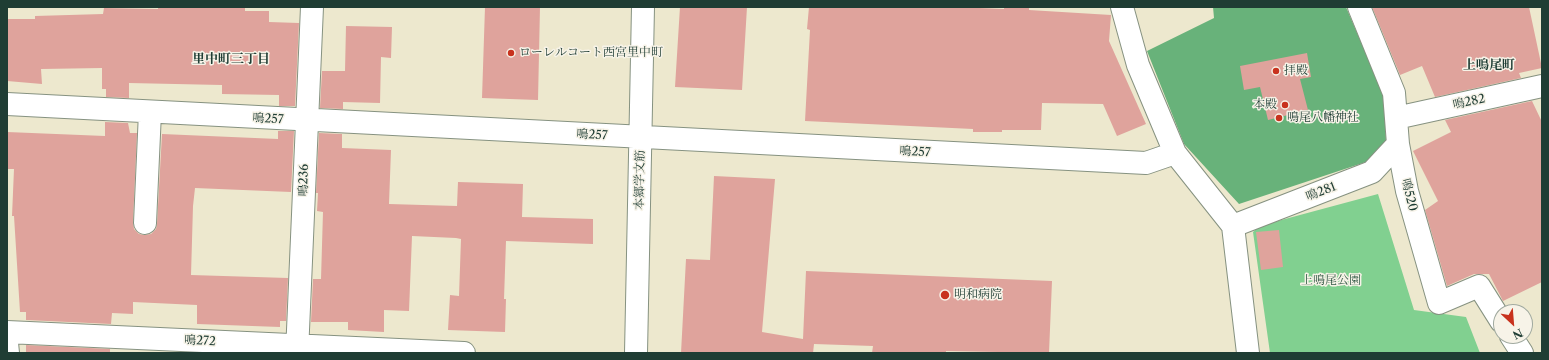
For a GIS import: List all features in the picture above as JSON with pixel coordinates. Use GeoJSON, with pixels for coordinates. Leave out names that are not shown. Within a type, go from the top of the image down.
{"type":"FeatureCollection","features":[{"type":"Feature","properties":{"kind":"street","name":"鳴236"},"geometry":{"type":"LineString","coordinates":[[297,350],[312,7]]}},
{"type":"Feature","properties":{"kind":"street","name":"本郷学文筋"},"geometry":{"type":"LineString","coordinates":[[636,353],[643,7]]}},
{"type":"Feature","properties":{"kind":"street"},"geometry":{"type":"LineString","coordinates":[[1122,7],[1138,66],[1175,153],[1234,226],[1248,353]]}},
{"type":"Feature","properties":{"kind":"street","name":"鳴520"},"geometry":{"type":"LineString","coordinates":[[1359,7],[1394,93],[1398,144],[1407,191],[1439,303],[1479,286],[1493,308]]}},
{"type":"Feature","properties":{"kind":"street","name":"鳴282"},"geometry":{"type":"LineString","coordinates":[[1396,118],[1542,86]]}},
{"type":"Feature","properties":{"kind":"street","name":"鳴257"},"geometry":{"type":"LineString","coordinates":[[7,104],[306,121],[1146,163],[1175,153]]}},
{"type":"Feature","properties":{"kind":"street"},"geometry":{"type":"LineString","coordinates":[[145,223],[150,112]]}},
{"type":"Feature","properties":{"kind":"street","name":"鳴281"},"geometry":{"type":"LineString","coordinates":[[1234,226],[1372,172],[1398,144]]}},
{"type":"Feature","properties":{"kind":"street","name":"鳴272"},"geometry":{"type":"LineString","coordinates":[[7,332],[297,350],[464,353]]}},
{"type":"Feature","properties":{"kind":"street"},"geometry":{"type":"LineString","coordinates":[[7,343],[8,353]]}},
{"type":"Feature","properties":{"kind":"street"},"geometry":{"type":"LineString","coordinates":[[1516,344],[1522,353]]}},
{"type":"Feature","properties":{"kind":"green space","name":"鳴尾八幡神社"},"geometry":{"type":"Polygon","coordinates":[[[1213,7],[1346,7],[1384,96],[1386,141],[1369,161],[1239,204],[1184,144],[1147,51],[1214,18],[1213,7]]]}},
{"type":"Feature","properties":{"kind":"green space","name":"上鳴尾公園"},"geometry":{"type":"Polygon","coordinates":[[[1378,194],[1414,310],[1466,317],[1480,353],[1270,353],[1253,232],[1259,226],[1378,194]]]}},
{"type":"Feature","properties":{"kind":"building"},"geometry":{"type":"Polygon","coordinates":[[[158,7],[245,7],[245,11],[269,11],[269,22],[299,23],[295,106],[279,106],[279,95],[222,94],[222,85],[129,83],[129,98],[106,97],[106,89],[102,89],[102,68],[41,69],[42,84],[7,81],[7,19],[35,19],[35,16],[103,14],[104,8],[158,9],[158,7]]]}},
{"type":"Feature","properties":{"kind":"building","name":"ローレルコート西宮里中町"},"geometry":{"type":"Polygon","coordinates":[[[485,7],[540,7],[538,100],[482,98],[485,7]]]}},
{"type":"Feature","properties":{"kind":"building"},"geometry":{"type":"Polygon","coordinates":[[[680,7],[747,7],[742,90],[675,87],[680,7]]]}},
{"type":"Feature","properties":{"kind":"building"},"geometry":{"type":"Polygon","coordinates":[[[809,7],[954,7],[1004,9],[1004,7],[1029,7],[1029,10],[1111,15],[1109,41],[1146,124],[1117,136],[1103,104],[1042,103],[1041,130],[973,132],[973,129],[805,121],[810,30],[807,29],[809,7]]]}},
{"type":"Feature","properties":{"kind":"building"},"geometry":{"type":"Polygon","coordinates":[[[1372,7],[1529,7],[1542,68],[1519,73],[1521,78],[1435,97],[1422,66],[1400,75],[1372,7]]]}},
{"type":"Feature","properties":{"kind":"building"},"geometry":{"type":"Polygon","coordinates":[[[346,26],[392,27],[391,58],[381,57],[380,103],[343,102],[343,109],[320,108],[322,71],[345,71],[346,26]]]}},
{"type":"Feature","properties":{"kind":"building"},"geometry":{"type":"Polygon","coordinates":[[[1307,53],[1311,77],[1300,79],[1308,110],[1268,120],[1260,87],[1244,90],[1240,66],[1307,53]]]}},
{"type":"Feature","properties":{"kind":"building"},"geometry":{"type":"Polygon","coordinates":[[[1532,101],[1542,122],[1542,282],[1503,301],[1489,274],[1474,274],[1447,286],[1425,210],[1438,201],[1413,151],[1451,132],[1445,120],[1532,101]]]}},
{"type":"Feature","properties":{"kind":"building"},"geometry":{"type":"Polygon","coordinates":[[[105,122],[128,123],[130,133],[137,133],[133,222],[134,229],[139,234],[144,235],[151,234],[156,229],[157,224],[162,134],[278,139],[278,131],[294,131],[291,192],[195,188],[193,206],[191,275],[288,278],[286,321],[280,321],[280,327],[197,324],[197,305],[133,302],[133,314],[112,313],[111,324],[26,320],[26,312],[20,312],[14,216],[12,216],[14,169],[7,169],[7,132],[105,136],[105,122]]]}},
{"type":"Feature","properties":{"kind":"building"},"geometry":{"type":"Polygon","coordinates":[[[319,133],[342,134],[342,148],[391,150],[389,204],[457,206],[458,182],[523,184],[522,217],[593,219],[593,244],[506,241],[504,299],[506,299],[505,332],[448,330],[450,295],[459,296],[461,239],[456,238],[412,236],[409,311],[384,310],[384,332],[348,330],[348,322],[311,322],[313,279],[321,279],[323,212],[317,211],[318,193],[316,193],[319,133]]]}},
{"type":"Feature","properties":{"kind":"building"},"geometry":{"type":"Polygon","coordinates":[[[714,176],[775,179],[762,332],[803,339],[806,271],[1052,281],[1049,353],[946,351],[946,353],[872,353],[873,346],[814,344],[813,353],[681,353],[686,259],[710,260],[714,176]]]}},
{"type":"Feature","properties":{"kind":"building"},"geometry":{"type":"Polygon","coordinates":[[[1279,230],[1283,267],[1261,270],[1256,232],[1279,230]]]}},
{"type":"Feature","properties":{"kind":"building"},"geometry":{"type":"Polygon","coordinates":[[[26,345],[110,349],[110,353],[26,353],[26,345]]]}},
{"type":"Feature","properties":{"kind":"place","name":"ローレルコート西宮里中町"},"geometry":{"type":"Point","coordinates":[511,53]}},
{"type":"Feature","properties":{"kind":"place","name":"拝殿"},"geometry":{"type":"Point","coordinates":[1276,71]}},
{"type":"Feature","properties":{"kind":"place","name":"本殿"},"geometry":{"type":"Point","coordinates":[1285,105]}},
{"type":"Feature","properties":{"kind":"place","name":"鳴尾八幡神社"},"geometry":{"type":"Point","coordinates":[1279,118]}},
{"type":"Feature","properties":{"kind":"place","name":"明和病院"},"geometry":{"type":"Point","coordinates":[945,295]}},
{"type":"Feature","properties":{"kind":"district","name":"里中町三丁目"},"geometry":{"type":"Point","coordinates":[231,59]}},
{"type":"Feature","properties":{"kind":"district","name":"上鳴尾町"},"geometry":{"type":"Point","coordinates":[1489,65]}}]}
